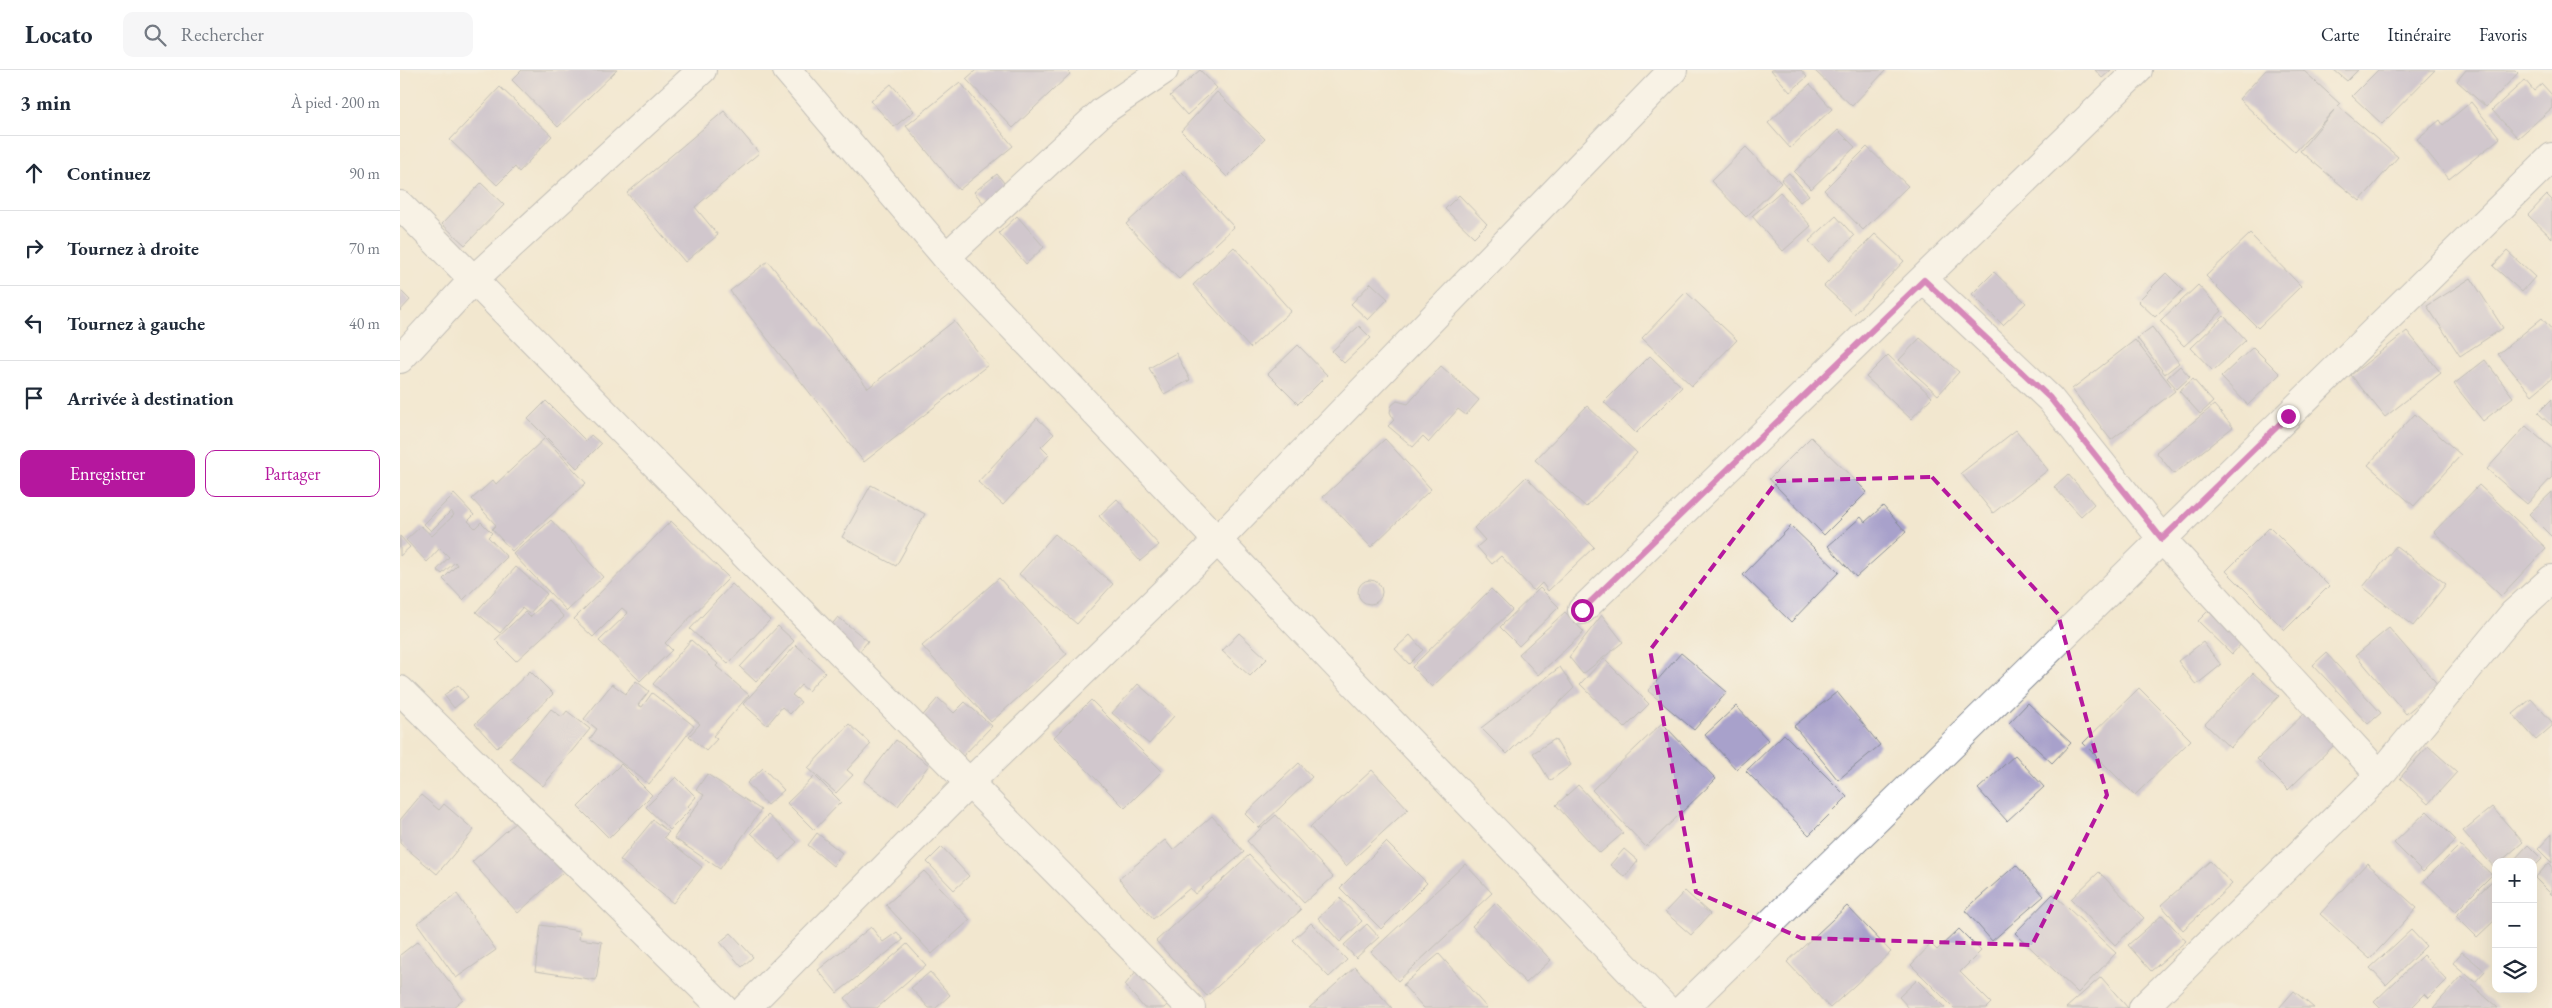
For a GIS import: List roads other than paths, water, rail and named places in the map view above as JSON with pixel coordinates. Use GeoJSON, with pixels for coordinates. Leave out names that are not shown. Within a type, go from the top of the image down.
{"type":"FeatureCollection","features":[{"type":"Feature","properties":{"kind":"street"},"geometry":{"type":"LineString","coordinates":[[400,359],[473,280],[702,70]]}},
{"type":"Feature","properties":{"kind":"street"},"geometry":{"type":"LineString","coordinates":[[787,70],[946,257],[1665,1008]]}},
{"type":"Feature","properties":{"kind":"street"},"geometry":{"type":"LineString","coordinates":[[946,257],[1103,111],[1164,70]]}},
{"type":"Feature","properties":{"kind":"street"},"geometry":{"type":"LineString","coordinates":[[746,1008],[970,782],[1217,541],[1673,70]]}},
{"type":"Feature","properties":{"kind":"street"},"geometry":{"type":"LineString","coordinates":[[1582,610],[1924,280],[2138,70]]}},
{"type":"Feature","properties":{"kind":"street"},"geometry":{"type":"LineString","coordinates":[[1684,1008],[2552,157]]}},
{"type":"Feature","properties":{"kind":"street"},"geometry":{"type":"LineString","coordinates":[[400,205],[1191,1008]]}},
{"type":"Feature","properties":{"kind":"street"},"geometry":{"type":"LineString","coordinates":[[1924,280],[2050,398],[2162,539],[2380,775]]}},
{"type":"Feature","properties":{"kind":"street"},"geometry":{"type":"LineString","coordinates":[[2143,1008],[2380,775],[2513,614],[2552,579]]}},
{"type":"Feature","properties":{"kind":"street"},"geometry":{"type":"LineString","coordinates":[[400,690],[723,1008]]}}]}
